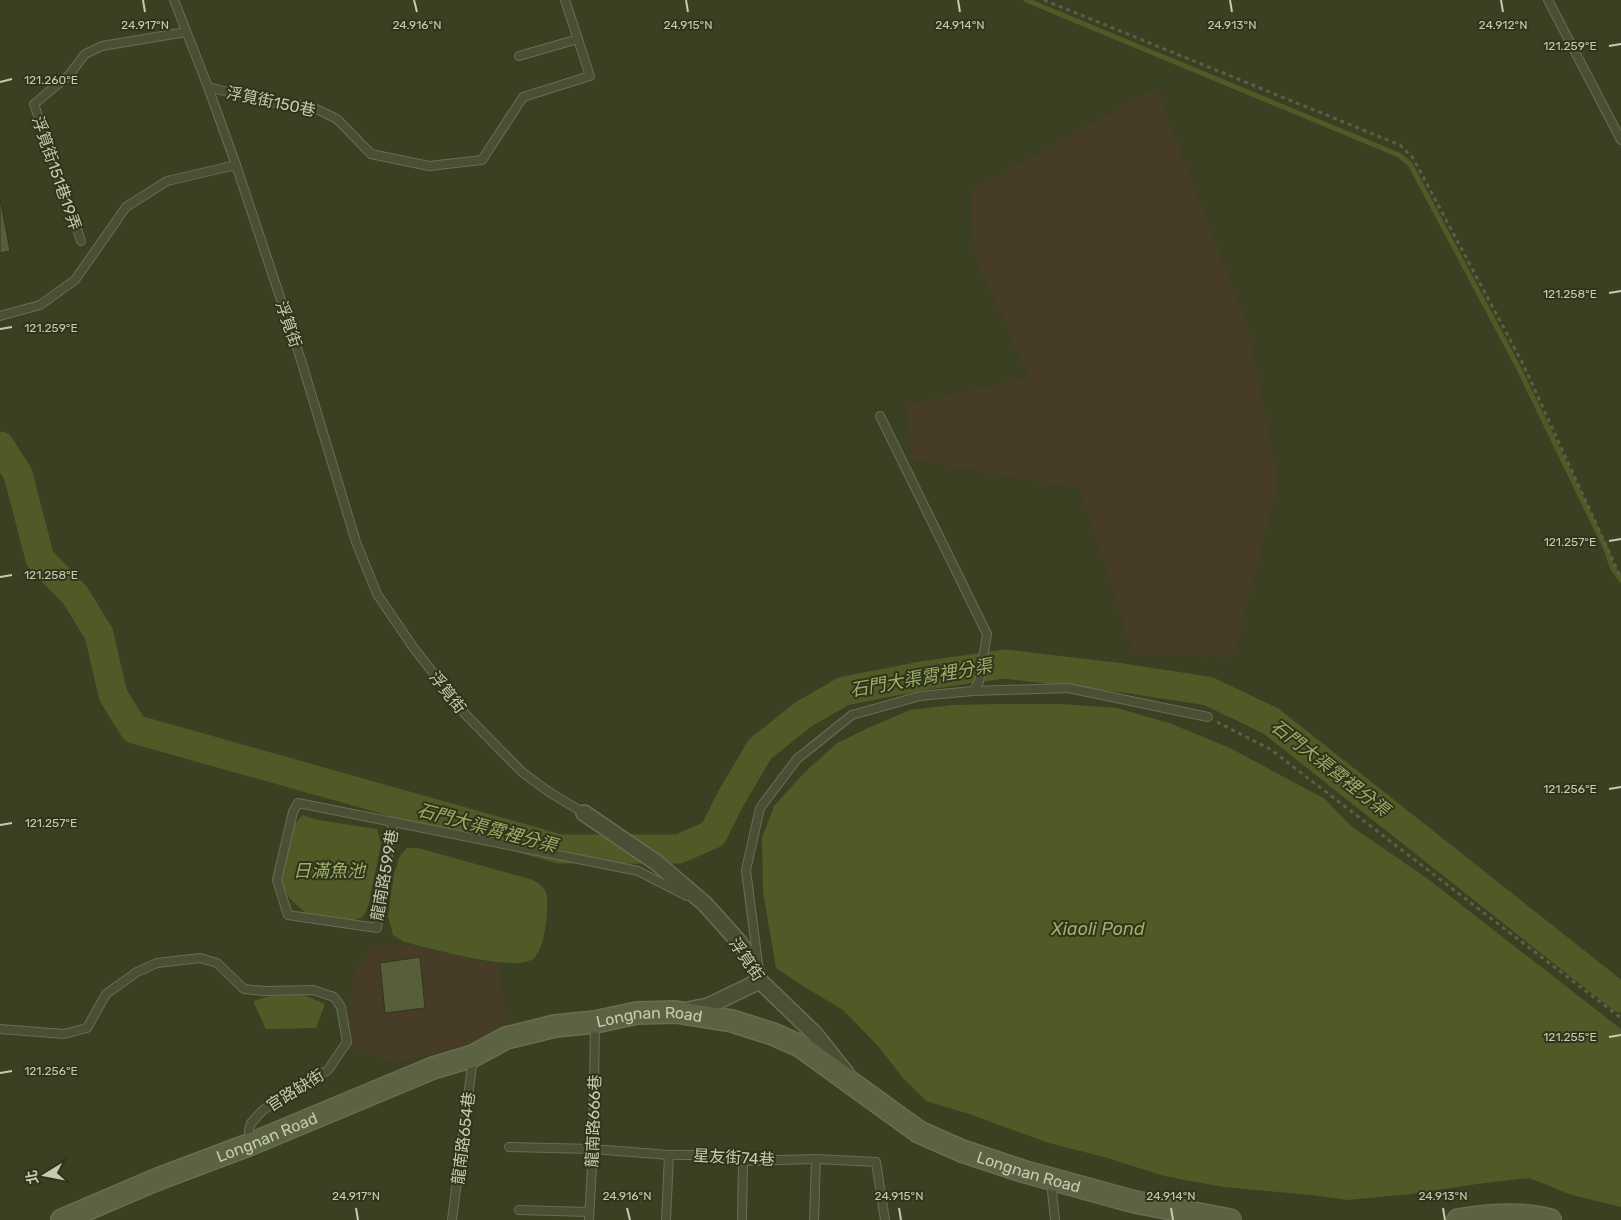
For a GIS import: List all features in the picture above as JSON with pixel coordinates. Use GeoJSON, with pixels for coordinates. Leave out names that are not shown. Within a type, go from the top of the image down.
{"type":"FeatureCollection","features":[{"type":"Feature","properties":{"kind":"main road","name":"Longnan Road"},"geometry":{"type":"LineString","coordinates":[[62,1220],[158,1179],[251,1144],[433,1068],[473,1056],[506,1038],[555,1026],[595,1022],[637,1013],[676,1012],[732,1021],[773,1034],[800,1046],[919,1132],[962,1151],[1051,1179],[1135,1202],[1230,1220]]}},
{"type":"Feature","properties":{"kind":"main road"},"geometry":{"type":"LineString","coordinates":[[1458,1220],[1482,1216],[1534,1216],[1550,1220]]}},
{"type":"Feature","properties":{"kind":"street","name":"浮筧街"},"geometry":{"type":"LineString","coordinates":[[584,813],[657,863],[705,904],[739,942],[752,960],[760,981],[815,1034],[857,1086]]}},
{"type":"Feature","properties":{"kind":"street"},"geometry":{"type":"LineString","coordinates":[[676,1012],[708,1006],[760,981]]}},
{"type":"Feature","properties":{"kind":"lane","name":"浮筧街"},"geometry":{"type":"LineString","coordinates":[[174,0],[236,165],[301,360],[356,542],[377,594],[413,647],[464,714],[522,772],[584,813]]}},
{"type":"Feature","properties":{"kind":"lane","name":"浮筧街150巷"},"geometry":{"type":"LineString","coordinates":[[208,87],[267,102],[310,106],[337,119],[371,154],[428,166],[482,160],[523,97],[590,76],[565,0]]}},
{"type":"Feature","properties":{"kind":"lane"},"geometry":{"type":"LineString","coordinates":[[1548,0],[1621,140]]}},
{"type":"Feature","properties":{"kind":"lane","name":"浮筧街151巷19弄"},"geometry":{"type":"LineString","coordinates":[[80,241],[34,104],[69,75],[85,54],[102,46],[186,32]]}},
{"type":"Feature","properties":{"kind":"lane"},"geometry":{"type":"LineString","coordinates":[[519,56],[578,39]]}},
{"type":"Feature","properties":{"kind":"lane"},"geometry":{"type":"LineString","coordinates":[[0,316],[40,304],[76,280],[126,206],[167,181],[236,165]]}},
{"type":"Feature","properties":{"kind":"lane"},"geometry":{"type":"LineString","coordinates":[[880,416],[987,634],[980,682],[973,691]]}},
{"type":"Feature","properties":{"kind":"lane"},"geometry":{"type":"LineString","coordinates":[[760,981],[746,870],[760,808],[797,759],[852,714],[920,696],[973,691],[1068,688],[1208,718]]}},
{"type":"Feature","properties":{"kind":"lane","name":"龍南路599巷"},"geometry":{"type":"LineString","coordinates":[[393,822],[378,928],[288,915],[277,880],[293,812],[298,803],[393,822],[638,871],[705,904]]}},
{"type":"Feature","properties":{"kind":"lane","name":"官路缺街"},"geometry":{"type":"LineString","coordinates":[[0,1029],[64,1034],[87,1028],[106,994],[137,972],[157,963],[200,958],[216,963],[244,988],[264,991],[313,990],[334,996],[341,1007],[347,1042],[328,1070],[263,1110],[251,1123],[249,1130],[251,1144]]}},
{"type":"Feature","properties":{"kind":"lane","name":"龍南路666巷"},"geometry":{"type":"LineString","coordinates":[[589,1216],[593,1149],[595,1022]]}},
{"type":"Feature","properties":{"kind":"lane","name":"龍南路654巷"},"geometry":{"type":"LineString","coordinates":[[452,1220],[473,1056]]}},
{"type":"Feature","properties":{"kind":"lane","name":"星友街74巷"},"geometry":{"type":"LineString","coordinates":[[509,1147],[704,1155],[743,1161],[816,1159],[876,1162],[885,1220]]}},
{"type":"Feature","properties":{"kind":"lane"},"geometry":{"type":"LineString","coordinates":[[666,1220],[669,1154]]}},
{"type":"Feature","properties":{"kind":"lane"},"geometry":{"type":"LineString","coordinates":[[814,1220],[816,1159]]}},
{"type":"Feature","properties":{"kind":"lane"},"geometry":{"type":"LineString","coordinates":[[742,1220],[743,1161]]}},
{"type":"Feature","properties":{"kind":"lane"},"geometry":{"type":"LineString","coordinates":[[1051,1179],[1055,1220]]}},
{"type":"Feature","properties":{"kind":"lane"},"geometry":{"type":"LineString","coordinates":[[518,1210],[589,1216]]}},
{"type":"Feature","properties":{"kind":"path"},"geometry":{"type":"LineString","coordinates":[[1044,0],[1400,146],[1413,158],[1522,362],[1621,578]]}},
{"type":"Feature","properties":{"kind":"path"},"geometry":{"type":"LineString","coordinates":[[1208,718],[1270,749],[1621,1018]]}},
{"type":"Feature","properties":{"kind":"shaded area"},"geometry":{"type":"Polygon","coordinates":[[[1156,88],[1248,328],[1278,481],[1233,657],[1134,655],[1080,489],[911,459],[908,404],[1030,378],[974,254],[971,191],[1156,88]]]}},
{"type":"Feature","properties":{"kind":"shaded area"},"geometry":{"type":"Polygon","coordinates":[[[379,944],[409,945],[498,965],[507,1025],[467,1047],[392,1063],[347,1044],[353,977],[369,950],[379,944]]]}},
{"type":"Feature","properties":{"kind":"water","name":"Xiaoli Pond"},"geometry":{"type":"Polygon","coordinates":[[[1063,704],[1117,708],[1169,723],[1230,748],[1325,799],[1351,826],[1428,879],[1621,1029],[1621,1207],[1572,1195],[1529,1178],[1411,1194],[1348,1200],[1223,1187],[1164,1176],[1104,1157],[1049,1143],[969,1114],[926,1101],[902,1077],[879,1047],[843,1010],[776,968],[763,892],[762,838],[774,806],[805,772],[837,743],[910,710],[952,705],[1063,704]]]}},
{"type":"Feature","properties":{"kind":"water","name":"日滿魚池"},"geometry":{"type":"Polygon","coordinates":[[[302,815],[318,820],[377,829],[381,844],[368,907],[363,917],[352,921],[308,915],[290,899],[282,884],[282,872],[293,827],[302,815]]]}},
{"type":"Feature","properties":{"kind":"water"},"geometry":{"type":"Polygon","coordinates":[[[407,848],[418,848],[530,879],[544,888],[547,895],[545,929],[535,957],[526,962],[511,963],[472,958],[404,942],[393,935],[388,916],[394,874],[400,856],[407,848]]]}},
{"type":"Feature","properties":{"kind":"water"},"geometry":{"type":"Polygon","coordinates":[[[284,992],[299,993],[325,1004],[316,1028],[266,1029],[253,1001],[284,992]]]}},
{"type":"Feature","properties":{"kind":"building"},"geometry":{"type":"Polygon","coordinates":[[[0,198],[10,251],[0,253],[0,198]]]}},
{"type":"Feature","properties":{"kind":"building"},"geometry":{"type":"Polygon","coordinates":[[[420,957],[425,1008],[385,1013],[380,963],[420,957]]]}},
{"type":"Feature","properties":{"kind":"waterway"},"geometry":{"type":"LineString","coordinates":[[1026,0],[1399,155],[1410,164],[1517,365],[1606,549],[1612,567],[1621,580]]}},
{"type":"Feature","properties":{"kind":"waterway","name":"石門大渠霄裡分渠"},"geometry":{"type":"LineString","coordinates":[[0,446],[18,474],[40,559],[75,595],[99,634],[113,695],[134,729],[560,849],[679,849],[713,834],[731,798],[760,749],[804,714],[844,691],[927,675],[1005,664],[1123,678],[1208,691],[1271,721],[1621,998]]}}]}
